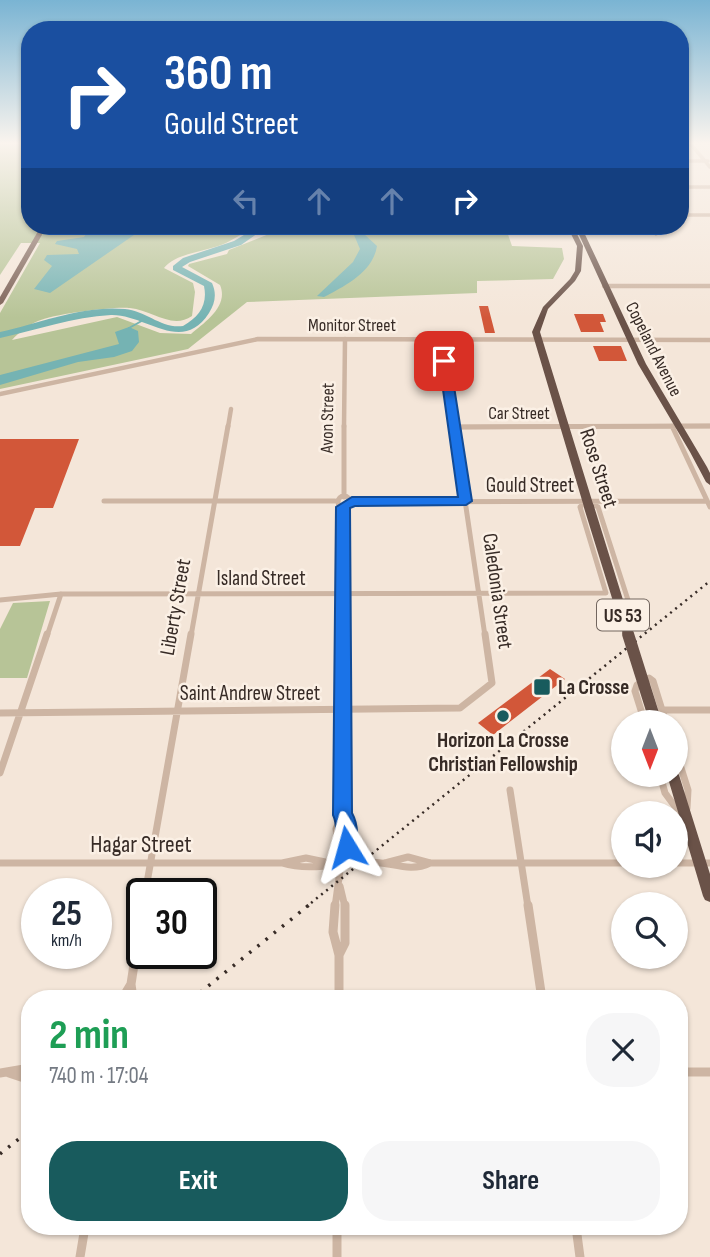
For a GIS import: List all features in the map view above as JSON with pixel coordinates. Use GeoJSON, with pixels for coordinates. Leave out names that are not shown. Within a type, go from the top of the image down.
{"type":"FeatureCollection","features":[{"type":"Feature","properties":{"kind":"highway"},"geometry":{"type":"LineString","coordinates":[[537,340],[540,316],[578,271],[581,255],[574,235]]}},
{"type":"Feature","properties":{"kind":"highway","name":"Copeland Avenue"},"geometry":{"type":"LineString","coordinates":[[582,235],[604,286],[668,412],[710,482]]}},
{"type":"Feature","properties":{"kind":"highway","name":"Rose Street"},"geometry":{"type":"LineString","coordinates":[[537,340],[652,710]]}},
{"type":"Feature","properties":{"kind":"highway"},"geometry":{"type":"LineString","coordinates":[[688,826],[705,863],[710,897]]}},
{"type":"Feature","properties":{"kind":"main road"},"geometry":{"type":"LineString","coordinates":[[0,303],[39,235]]}},
{"type":"Feature","properties":{"kind":"street"},"geometry":{"type":"LineString","coordinates":[[689,215],[710,215]]}},
{"type":"Feature","properties":{"kind":"street"},"geometry":{"type":"LineString","coordinates":[[604,286],[710,286]]}},
{"type":"Feature","properties":{"kind":"street","name":"Avon Street"},"geometry":{"type":"LineString","coordinates":[[344,497],[345,339]]}},
{"type":"Feature","properties":{"kind":"street","name":"Caledonia Street"},"geometry":{"type":"LineString","coordinates":[[441,339],[492,683]]}},
{"type":"Feature","properties":{"kind":"street","name":"Monitor Street"},"geometry":{"type":"LineString","coordinates":[[0,394],[254,340],[710,340]]}},
{"type":"Feature","properties":{"kind":"street","name":"Liberty Street"},"geometry":{"type":"LineString","coordinates":[[148,878],[231,409]]}},
{"type":"Feature","properties":{"kind":"street","name":"Car Street"},"geometry":{"type":"LineString","coordinates":[[455,427],[680,429],[710,426]]}},
{"type":"Feature","properties":{"kind":"street"},"geometry":{"type":"LineString","coordinates":[[680,429],[709,504]]}},
{"type":"Feature","properties":{"kind":"street"},"geometry":{"type":"LineString","coordinates":[[104,501],[335,502],[344,497],[352,502],[343,507]]}},
{"type":"Feature","properties":{"kind":"street"},"geometry":{"type":"LineString","coordinates":[[335,502],[343,507]]}},
{"type":"Feature","properties":{"kind":"street","name":"Gould Street"},"geometry":{"type":"LineString","coordinates":[[352,502],[709,504]]}},
{"type":"Feature","properties":{"kind":"street"},"geometry":{"type":"LineString","coordinates":[[588,504],[598,507],[628,600]]}},
{"type":"Feature","properties":{"kind":"street","name":"Island Street"},"geometry":{"type":"LineString","coordinates":[[0,600],[61,594],[606,593],[580,508],[588,504]]}},
{"type":"Feature","properties":{"kind":"street"},"geometry":{"type":"LineString","coordinates":[[339,990],[339,955],[345,943],[345,900],[340,886],[341,860],[347,847],[347,822],[342,815],[343,507]]}},
{"type":"Feature","properties":{"kind":"street"},"geometry":{"type":"LineString","coordinates":[[0,773],[61,594]]}},
{"type":"Feature","properties":{"kind":"street"},"geometry":{"type":"LineString","coordinates":[[641,710],[635,691],[637,685],[646,679],[653,681],[662,710],[710,709]]}},
{"type":"Feature","properties":{"kind":"street","name":"Saint Andrew Street"},"geometry":{"type":"LineString","coordinates":[[0,713],[460,708],[492,683]]}},
{"type":"Feature","properties":{"kind":"street"},"geometry":{"type":"LineString","coordinates":[[510,790],[541,990]]}},
{"type":"Feature","properties":{"kind":"street","name":"Hagar Street"},"geometry":{"type":"LineString","coordinates":[[0,863],[282,863],[293,868],[322,867],[341,860],[423,868],[430,863],[611,863]]}},
{"type":"Feature","properties":{"kind":"street"},"geometry":{"type":"LineString","coordinates":[[132,990],[133,969]]}},
{"type":"Feature","properties":{"kind":"street"},"geometry":{"type":"LineString","coordinates":[[127,990],[131,984]]}},
{"type":"Feature","properties":{"kind":"street"},"geometry":{"type":"LineString","coordinates":[[688,1072],[710,1072]]}},
{"type":"Feature","properties":{"kind":"street"},"geometry":{"type":"LineString","coordinates":[[4,1073],[21,1078]]}},
{"type":"Feature","properties":{"kind":"street"},"geometry":{"type":"LineString","coordinates":[[80,1257],[84,1235]]}},
{"type":"Feature","properties":{"kind":"street"},"geometry":{"type":"LineString","coordinates":[[337,1235],[337,1257]]}},
{"type":"Feature","properties":{"kind":"street"},"geometry":{"type":"LineString","coordinates":[[577,1235],[580,1257]]}},
{"type":"Feature","properties":{"kind":"green space"},"geometry":{"type":"Polygon","coordinates":[[[0,201],[21,201],[21,235],[239,235],[218,246],[184,255],[164,268],[193,283],[195,292],[192,316],[184,320],[169,320],[138,309],[98,309],[38,321],[12,340],[117,317],[160,333],[191,334],[214,313],[222,293],[220,285],[188,266],[189,264],[227,254],[229,250],[266,235],[508,235],[512,246],[562,248],[564,259],[553,279],[477,281],[477,293],[247,302],[188,349],[0,389],[0,313],[40,243],[21,243],[0,275],[0,201]]]}},
{"type":"Feature","properties":{"kind":"green space"},"geometry":{"type":"Polygon","coordinates":[[[50,601],[27,678],[0,678],[0,629],[13,603],[50,601]]]}},
{"type":"Feature","properties":{"kind":"water"},"geometry":{"type":"Polygon","coordinates":[[[134,235],[50,293],[34,289],[52,266],[44,260],[47,255],[79,254],[77,249],[55,244],[57,241],[134,235]]]}},
{"type":"Feature","properties":{"kind":"water"},"geometry":{"type":"Polygon","coordinates":[[[354,235],[365,235],[377,246],[364,271],[341,288],[324,297],[317,296],[353,262],[360,249],[354,235]]]}},
{"type":"Feature","properties":{"kind":"water"},"geometry":{"type":"Polygon","coordinates":[[[129,327],[138,331],[139,342],[132,351],[114,357],[78,362],[0,385],[0,375],[119,344],[115,332],[129,327]]]}},
{"type":"Feature","properties":{"kind":"building"},"geometry":{"type":"Polygon","coordinates":[[[479,306],[488,306],[495,333],[485,333],[479,306]]]}},
{"type":"Feature","properties":{"kind":"building"},"geometry":{"type":"Polygon","coordinates":[[[574,314],[603,314],[606,322],[600,322],[604,332],[581,332],[574,314]]]}},
{"type":"Feature","properties":{"kind":"building"},"geometry":{"type":"Polygon","coordinates":[[[593,346],[621,346],[627,361],[599,361],[593,346]]]}},
{"type":"Feature","properties":{"kind":"building"},"geometry":{"type":"Polygon","coordinates":[[[0,439],[79,439],[53,508],[35,508],[20,546],[0,546],[0,439]]]}},
{"type":"Feature","properties":{"kind":"building"},"geometry":{"type":"Polygon","coordinates":[[[550,669],[565,679],[493,735],[478,723],[550,669]]]}},
{"type":"Feature","properties":{"kind":"waterway"},"geometry":{"type":"LineString","coordinates":[[0,335],[109,312],[132,313],[170,329],[186,328],[198,321],[206,310],[210,291],[209,285],[176,268],[186,260],[208,255],[252,235]]}},
{"type":"Feature","properties":{"kind":"waterway"},"geometry":{"type":"LineString","coordinates":[[129,328],[147,318]]}},
{"type":"Feature","properties":{"kind":"railway"},"geometry":{"type":"LineString","coordinates":[[306,907],[710,581]]}},
{"type":"Feature","properties":{"kind":"railway"},"geometry":{"type":"LineString","coordinates":[[203,990],[309,905]]}},
{"type":"Feature","properties":{"kind":"railway"},"geometry":{"type":"LineString","coordinates":[[0,1154],[21,1137]]}},
{"type":"Feature","properties":{"kind":"place","name":"La Crosse"},"geometry":{"type":"Point","coordinates":[542,687]}},
{"type":"Feature","properties":{"kind":"place","name":"Horizon La Crosse Christian Fellowship"},"geometry":{"type":"Point","coordinates":[503,716]}},
{"type":"Feature","properties":{"kind":"route"},"geometry":{"type":"LineString","coordinates":[[347,847],[347,822],[342,815],[343,507],[352,502],[466,501],[444,361]]}}]}
